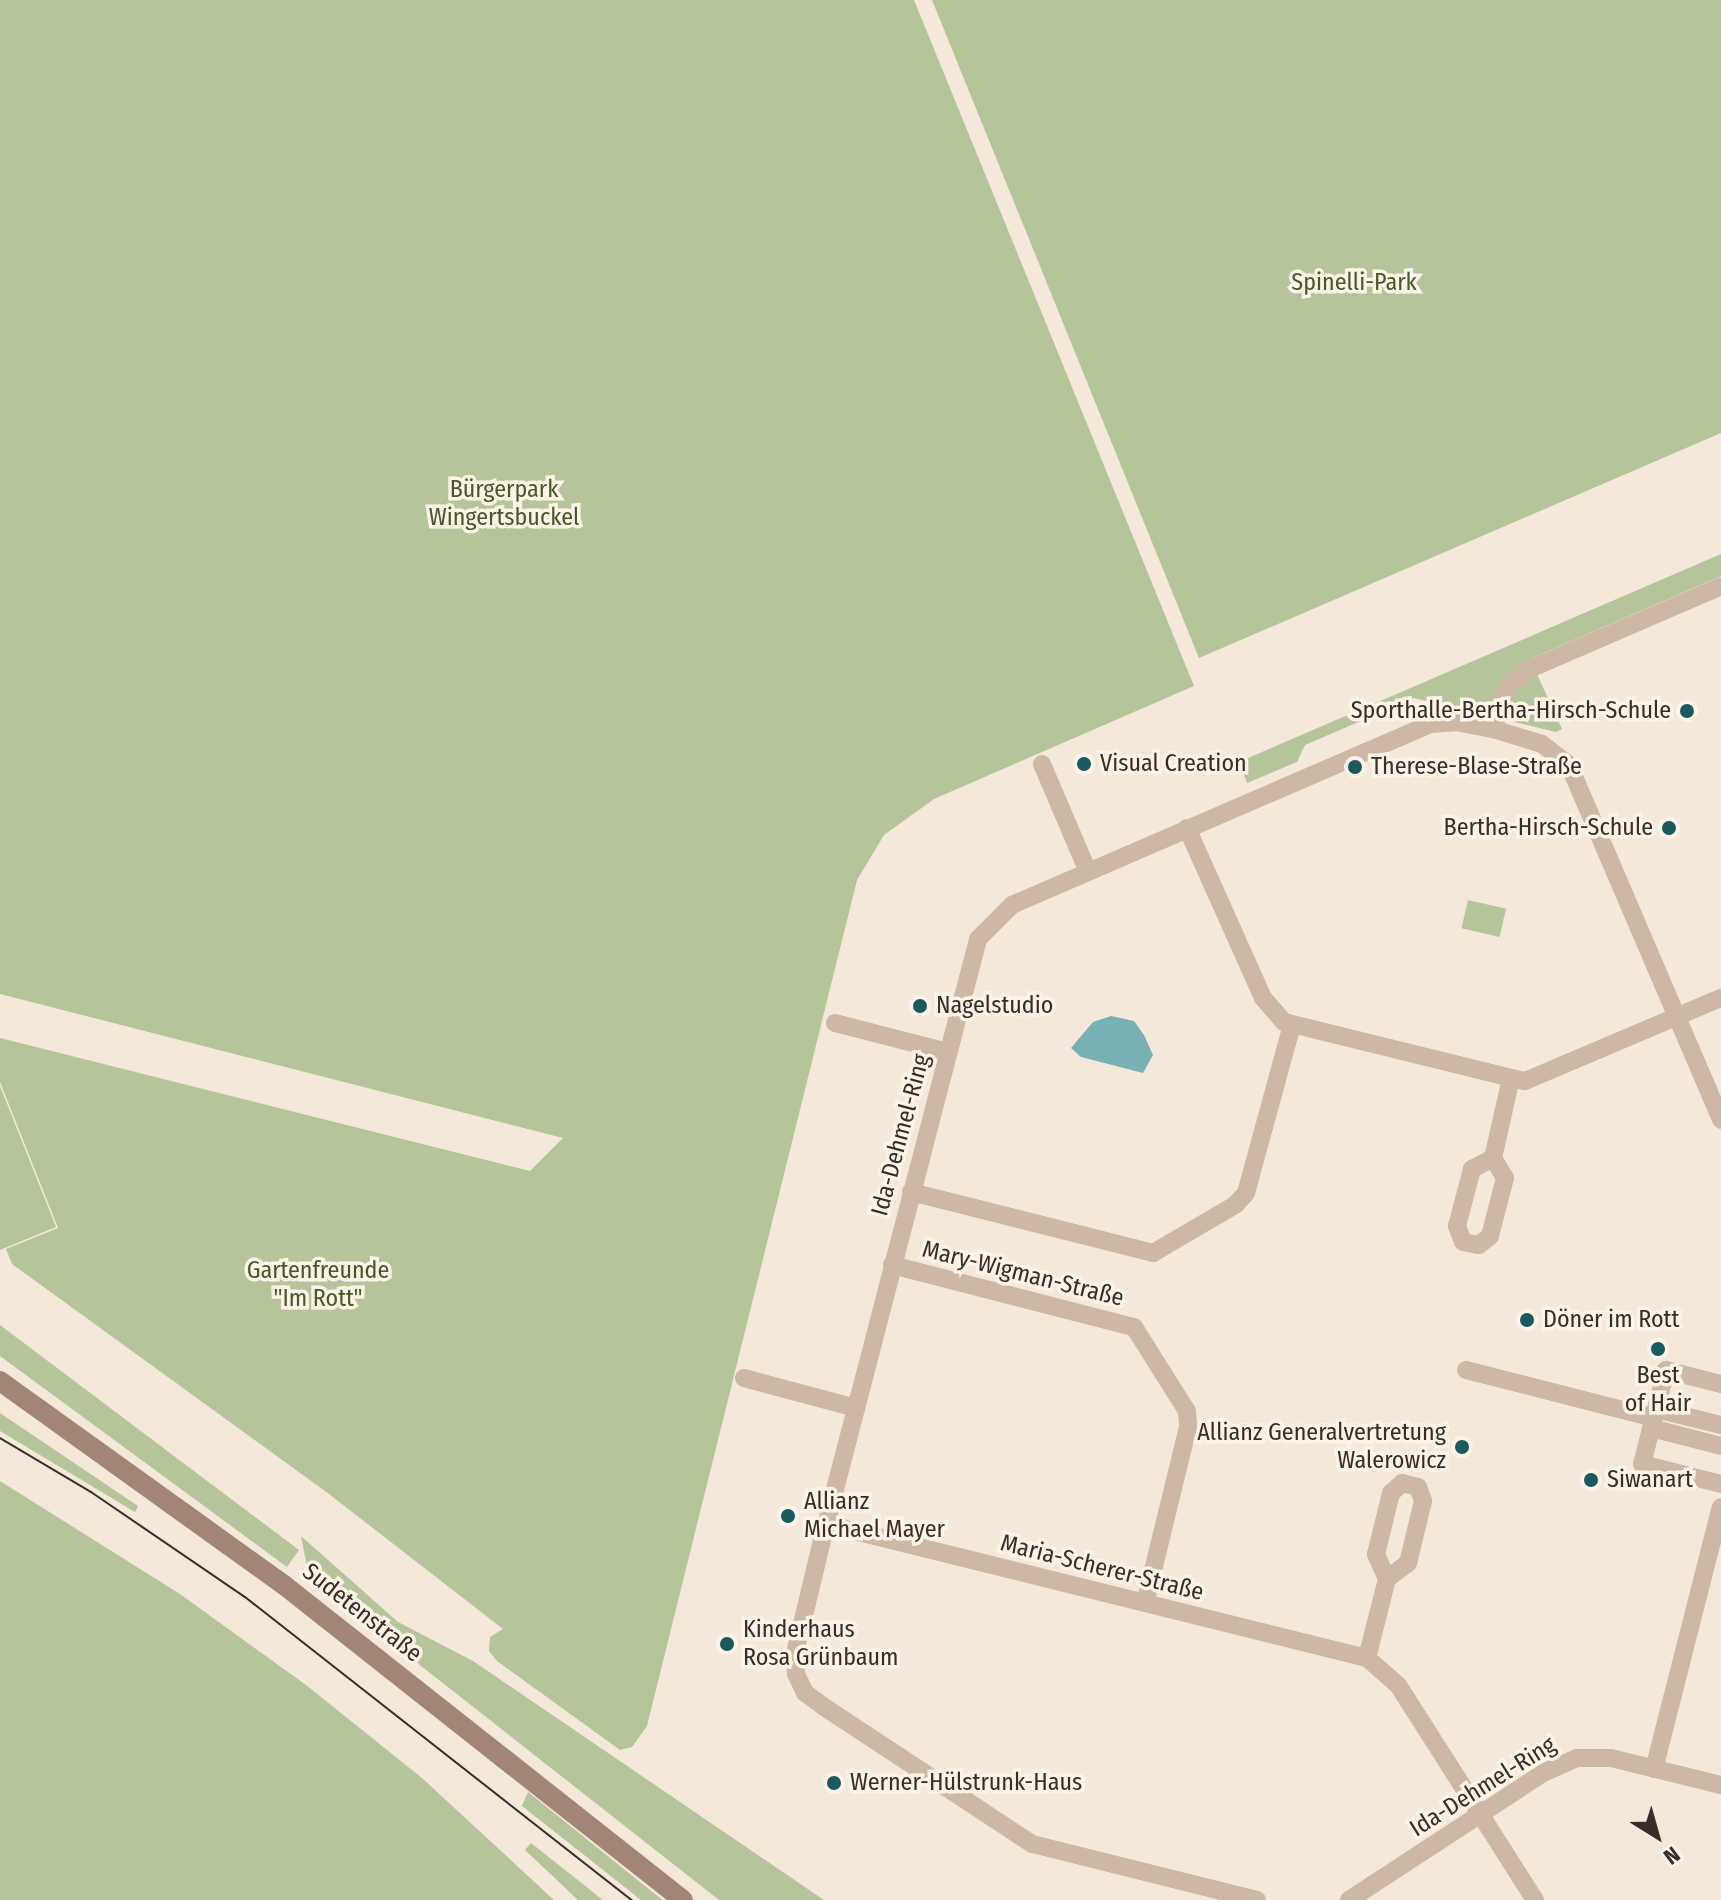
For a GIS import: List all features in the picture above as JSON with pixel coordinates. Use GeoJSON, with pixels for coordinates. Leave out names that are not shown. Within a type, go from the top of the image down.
{"type":"FeatureCollection","features":[{"type":"Feature","properties":{"kind":"main road","name":"Sudetenstraße"},"geometry":{"type":"LineString","coordinates":[[0,1381],[284,1585],[683,1900]]}},
{"type":"Feature","properties":{"kind":"street"},"geometry":{"type":"LineString","coordinates":[[1493,729],[1507,687],[1525,671],[1721,586]]}},
{"type":"Feature","properties":{"kind":"street","name":"Ida-Dehmel-Ring"},"geometry":{"type":"LineString","coordinates":[[1257,1900],[1191,1892],[1032,1844],[805,1693],[796,1674],[795,1653],[892,1265],[972,953],[987,926],[1012,905],[1430,724],[1456,722],[1493,729],[1542,744],[1569,765],[1721,1120]]}},
{"type":"Feature","properties":{"kind":"street"},"geometry":{"type":"LineString","coordinates":[[1042,764],[1088,872]]}},
{"type":"Feature","properties":{"kind":"street"},"geometry":{"type":"LineString","coordinates":[[1187,828],[1263,998],[1292,1025],[1525,1081],[1721,998]]}},
{"type":"Feature","properties":{"kind":"street"},"geometry":{"type":"LineString","coordinates":[[835,1023],[948,1052]]}},
{"type":"Feature","properties":{"kind":"street"},"geometry":{"type":"LineString","coordinates":[[911,1192],[1153,1253],[1235,1205],[1246,1193],[1292,1025]]}},
{"type":"Feature","properties":{"kind":"street"},"geometry":{"type":"LineString","coordinates":[[1493,1158],[1511,1078]]}},
{"type":"Feature","properties":{"kind":"street","name":"Mary-Wigman-Straße"},"geometry":{"type":"LineString","coordinates":[[892,1265],[1134,1327],[1187,1411],[1188,1427],[1145,1603]]}},
{"type":"Feature","properties":{"kind":"street"},"geometry":{"type":"LineString","coordinates":[[1466,1370],[1654,1418],[1721,1446]]}},
{"type":"Feature","properties":{"kind":"street"},"geometry":{"type":"LineString","coordinates":[[1721,1384],[1666,1370],[1642,1464],[1721,1484]]}},
{"type":"Feature","properties":{"kind":"street"},"geometry":{"type":"LineString","coordinates":[[744,1378],[856,1408]]}},
{"type":"Feature","properties":{"kind":"street"},"geometry":{"type":"LineString","coordinates":[[1654,1418],[1721,1425]]}},
{"type":"Feature","properties":{"kind":"street"},"geometry":{"type":"LineString","coordinates":[[1367,1658],[1387,1579],[1376,1554],[1391,1493],[1402,1483],[1418,1487],[1423,1501],[1408,1563],[1387,1579]]}},
{"type":"Feature","properties":{"kind":"street"},"geometry":{"type":"LineString","coordinates":[[1654,1769],[1721,1507]]}},
{"type":"Feature","properties":{"kind":"street","name":"Maria-Scherer-Straße"},"geometry":{"type":"LineString","coordinates":[[826,1524],[1367,1658],[1398,1685],[1535,1900]]}},
{"type":"Feature","properties":{"kind":"street","name":"Ida-Dehmel-Ring"},"geometry":{"type":"LineString","coordinates":[[1349,1900],[1480,1815],[1577,1758],[1611,1758],[1721,1785]]}},
{"type":"Feature","properties":{"kind":"green space","name":"Bürgerpark Wingertsbuckel"},"geometry":{"type":"Polygon","coordinates":[[[0,0],[914,0],[1194,686],[934,799],[884,835],[857,880],[647,1726],[632,1747],[620,1750],[497,1661],[489,1651],[490,1637],[503,1629],[329,1494],[12,1264],[6,1249],[58,1228],[0,1082],[0,1038],[530,1171],[563,1138],[0,994],[0,0]]]}},
{"type":"Feature","properties":{"kind":"green space","name":"Spinelli-Park"},"geometry":{"type":"Polygon","coordinates":[[[932,0],[1721,0],[1721,433],[1199,658],[932,0]]]}},
{"type":"Feature","properties":{"kind":"green space"},"geometry":{"type":"Polygon","coordinates":[[[1721,554],[1721,576],[1530,659],[1562,729],[1556,732],[1414,698],[1305,745],[1297,762],[1247,783],[1239,762],[1721,554]]]}},
{"type":"Feature","properties":{"kind":"green space"},"geometry":{"type":"Polygon","coordinates":[[[1468,900],[1506,909],[1499,937],[1461,928],[1468,900]]]}},
{"type":"Feature","properties":{"kind":"green space"},"geometry":{"type":"Polygon","coordinates":[[[0,1086],[56,1227],[0,1250],[0,1086]]]}},
{"type":"Feature","properties":{"kind":"green space"},"geometry":{"type":"Polygon","coordinates":[[[0,1325],[299,1550],[287,1567],[0,1356],[0,1325]]]}},
{"type":"Feature","properties":{"kind":"green space"},"geometry":{"type":"Polygon","coordinates":[[[0,1413],[138,1506],[135,1512],[0,1431],[0,1413]]]}},
{"type":"Feature","properties":{"kind":"green space"},"geometry":{"type":"Polygon","coordinates":[[[0,1481],[180,1594],[306,1685],[422,1778],[554,1900],[0,1900],[0,1481]]]}},
{"type":"Feature","properties":{"kind":"green space"},"geometry":{"type":"Polygon","coordinates":[[[301,1536],[398,1622],[473,1661],[824,1900],[719,1900],[309,1578],[301,1536]]]}},
{"type":"Feature","properties":{"kind":"green space"},"geometry":{"type":"Polygon","coordinates":[[[528,1792],[663,1900],[641,1900],[522,1806],[528,1792]]]}},
{"type":"Feature","properties":{"kind":"green space"},"geometry":{"type":"Polygon","coordinates":[[[531,1843],[603,1900],[578,1900],[525,1850],[531,1843]]]}},
{"type":"Feature","properties":{"kind":"water"},"geometry":{"type":"Polygon","coordinates":[[[1111,1016],[1134,1021],[1144,1035],[1153,1055],[1143,1073],[1081,1057],[1071,1048],[1093,1022],[1111,1016]]]}},
{"type":"Feature","properties":{"kind":"tram line"},"geometry":{"type":"LineString","coordinates":[[0,1438],[91,1492],[245,1597],[632,1900]]}},
{"type":"Feature","properties":{"kind":"place","name":"Sporthalle-Bertha-Hirsch-Schule"},"geometry":{"type":"Point","coordinates":[1687,711]}},
{"type":"Feature","properties":{"kind":"place","name":"Visual Creation"},"geometry":{"type":"Point","coordinates":[1084,764]}},
{"type":"Feature","properties":{"kind":"place","name":"Therese-Blase-Straße"},"geometry":{"type":"Point","coordinates":[1355,767]}},
{"type":"Feature","properties":{"kind":"place","name":"Bertha-Hirsch-Schule"},"geometry":{"type":"Point","coordinates":[1669,828]}},
{"type":"Feature","properties":{"kind":"place","name":"Nagelstudio"},"geometry":{"type":"Point","coordinates":[920,1006]}},
{"type":"Feature","properties":{"kind":"place","name":"Döner im Rott"},"geometry":{"type":"Point","coordinates":[1527,1320]}},
{"type":"Feature","properties":{"kind":"place","name":"Best of Hair"},"geometry":{"type":"Point","coordinates":[1658,1349]}},
{"type":"Feature","properties":{"kind":"place","name":"Allianz Generalvertretung Walerowicz"},"geometry":{"type":"Point","coordinates":[1462,1447]}},
{"type":"Feature","properties":{"kind":"place","name":"Siwanart"},"geometry":{"type":"Point","coordinates":[1591,1480]}},
{"type":"Feature","properties":{"kind":"place","name":"Allianz Michael Mayer"},"geometry":{"type":"Point","coordinates":[788,1516]}},
{"type":"Feature","properties":{"kind":"place","name":"Kinderhaus Rosa Grünbaum"},"geometry":{"type":"Point","coordinates":[727,1644]}},
{"type":"Feature","properties":{"kind":"place","name":"Werner-Hülstrunk-Haus"},"geometry":{"type":"Point","coordinates":[834,1783]}},
{"type":"Feature","properties":{"kind":"park label","name":"Gartenfreunde \"Im Rott\""},"geometry":{"type":"Point","coordinates":[318,1285]}}]}
